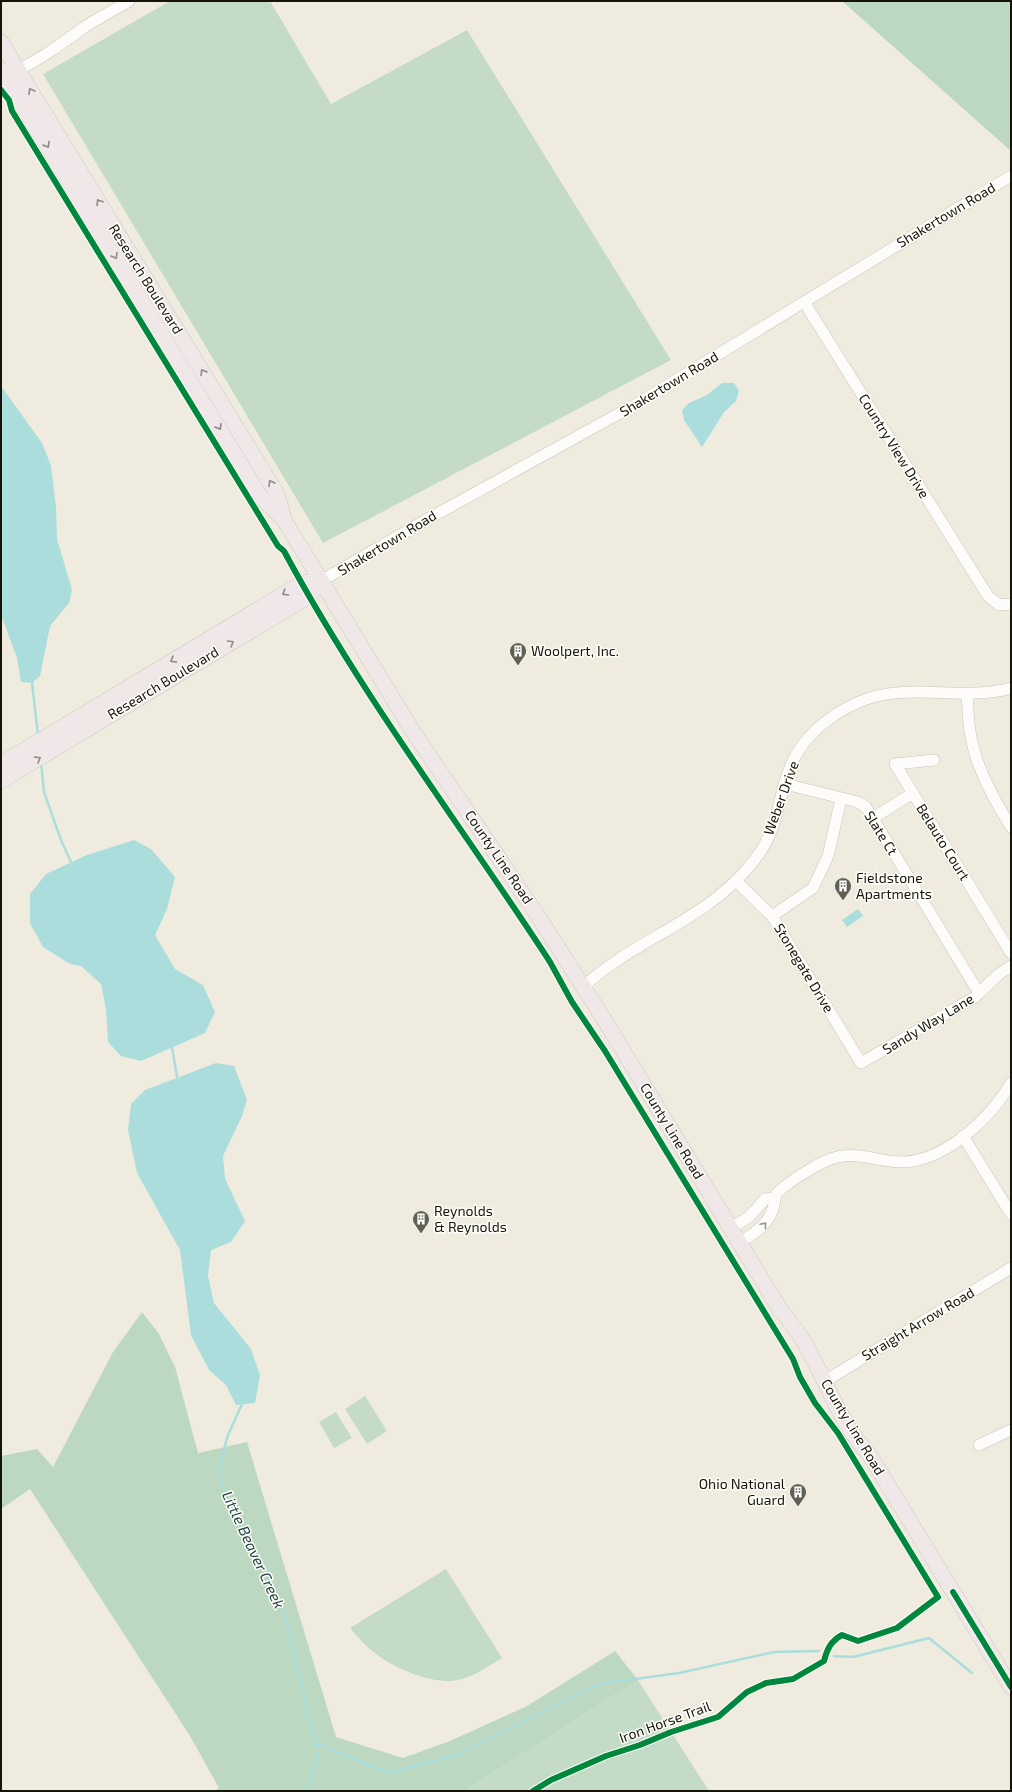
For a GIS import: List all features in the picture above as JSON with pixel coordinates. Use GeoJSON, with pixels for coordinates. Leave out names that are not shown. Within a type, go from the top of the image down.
{"type":"FeatureCollection","features":[{"type":"Feature","properties":{"kind":"main road","name":"Research Boulevard"},"geometry":{"type":"LineString","coordinates":[[1,42],[6,74],[174,338],[260,496],[284,520],[321,581]]}},
{"type":"Feature","properties":{"kind":"main road","name":"Research Boulevard"},"geometry":{"type":"LineString","coordinates":[[3,772],[75,718],[302,583],[321,581]]}},
{"type":"Feature","properties":{"kind":"main road","name":"Research Boulevard"},"geometry":{"type":"LineString","coordinates":[[3,772],[78,735],[309,596],[321,581]]}},
{"type":"Feature","properties":{"kind":"main road","name":"County Line Road"},"geometry":{"type":"LineString","coordinates":[[321,581],[412,730],[534,910],[583,987],[781,1311],[790,1320],[818,1366],[831,1396],[861,1446],[869,1454],[1011,1687]]}},
{"type":"Feature","properties":{"kind":"street"},"geometry":{"type":"LineString","coordinates":[[6,74],[129,1]]}},
{"type":"Feature","properties":{"kind":"street","name":"Shakertown Road"},"geometry":{"type":"LineString","coordinates":[[321,581],[426,520],[640,402],[1011,176]]}},
{"type":"Feature","properties":{"kind":"street","name":"Country View Drive"},"geometry":{"type":"LineString","coordinates":[[804,302],[985,591],[994,602],[1004,606],[1011,604]]}},
{"type":"Feature","properties":{"kind":"street","name":"Weber Drive"},"geometry":{"type":"LineString","coordinates":[[583,987],[600,972],[709,903],[736,882],[762,849],[772,828],[791,764],[823,723],[859,702],[890,694],[967,694],[999,691],[1011,688]]}},
{"type":"Feature","properties":{"kind":"street"},"geometry":{"type":"LineString","coordinates":[[967,694],[970,733],[977,758],[988,785],[1011,827]]}},
{"type":"Feature","properties":{"kind":"street","name":"Belauto Court"},"geometry":{"type":"LineString","coordinates":[[934,760],[895,764],[1011,953]]}},
{"type":"Feature","properties":{"kind":"street","name":"Slate Ct"},"geometry":{"type":"LineString","coordinates":[[785,784],[858,802],[866,807],[978,993]]}},
{"type":"Feature","properties":{"kind":"street"},"geometry":{"type":"LineString","coordinates":[[873,818],[913,793]]}},
{"type":"Feature","properties":{"kind":"street"},"geometry":{"type":"LineString","coordinates":[[772,916],[813,888],[828,856],[841,799]]}},
{"type":"Feature","properties":{"kind":"street","name":"Stonegate Drive"},"geometry":{"type":"LineString","coordinates":[[736,882],[772,916],[861,1064]]}},
{"type":"Feature","properties":{"kind":"street","name":"Sandy Way Lane"},"geometry":{"type":"LineString","coordinates":[[861,1064],[978,993],[999,974],[1011,966]]}},
{"type":"Feature","properties":{"kind":"street"},"geometry":{"type":"LineString","coordinates":[[731,1228],[749,1217],[765,1199],[774,1198],[793,1181],[822,1162],[834,1157],[852,1155],[883,1160],[912,1162],[925,1159],[938,1153],[963,1136],[994,1108],[1011,1083]]}},
{"type":"Feature","properties":{"kind":"street"},"geometry":{"type":"LineString","coordinates":[[963,1136],[1011,1214]]}},
{"type":"Feature","properties":{"kind":"street"},"geometry":{"type":"LineString","coordinates":[[740,1243],[761,1228],[769,1218],[774,1207],[774,1198]]}},
{"type":"Feature","properties":{"kind":"street","name":"Straight Arrow Road"},"geometry":{"type":"LineString","coordinates":[[825,1381],[1011,1268]]}},
{"type":"Feature","properties":{"kind":"street"},"geometry":{"type":"LineString","coordinates":[[979,1445],[1011,1430]]}},
{"type":"Feature","properties":{"kind":"green space"},"geometry":{"type":"Polygon","coordinates":[[[170,1],[270,1],[331,104],[467,30],[671,360],[323,543],[43,74],[170,1]]]}},
{"type":"Feature","properties":{"kind":"green space"},"geometry":{"type":"Polygon","coordinates":[[[842,1],[1011,1],[1011,151],[842,1]]]}},
{"type":"Feature","properties":{"kind":"green space"},"geometry":{"type":"Polygon","coordinates":[[[142,1312],[159,1334],[175,1367],[198,1453],[247,1442],[336,1737],[403,1758],[450,1741],[527,1706],[615,1651],[638,1680],[464,1791],[214,1791],[219,1788],[190,1736],[30,1489],[1,1509],[1,1456],[37,1449],[53,1467],[113,1352],[142,1312]]]}},
{"type":"Feature","properties":{"kind":"green space"},"geometry":{"type":"Polygon","coordinates":[[[365,1396],[387,1431],[367,1444],[345,1409],[365,1396]]]}},
{"type":"Feature","properties":{"kind":"green space"},"geometry":{"type":"Polygon","coordinates":[[[336,1412],[352,1438],[334,1448],[319,1422],[336,1412]]]}},
{"type":"Feature","properties":{"kind":"green space"},"geometry":{"type":"Polygon","coordinates":[[[446,1569],[502,1658],[471,1676],[458,1680],[441,1681],[430,1679],[407,1672],[386,1661],[366,1646],[350,1628],[446,1569]]]}},
{"type":"Feature","properties":{"kind":"green space"},"geometry":{"type":"Polygon","coordinates":[[[638,1680],[709,1791],[464,1791],[638,1680]]]}},
{"type":"Feature","properties":{"kind":"water"},"geometry":{"type":"Polygon","coordinates":[[[722,383],[734,383],[739,391],[736,401],[724,412],[702,447],[684,420],[682,410],[689,403],[707,395],[722,383]]]}},
{"type":"Feature","properties":{"kind":"water"},"geometry":{"type":"Polygon","coordinates":[[[1,386],[42,443],[51,466],[56,508],[57,539],[72,590],[69,603],[50,626],[40,676],[32,683],[21,682],[17,658],[1,615],[1,386]]]}},
{"type":"Feature","properties":{"kind":"water"},"geometry":{"type":"Polygon","coordinates":[[[134,840],[151,849],[175,877],[167,909],[155,935],[175,969],[203,985],[215,1012],[205,1033],[141,1061],[121,1056],[108,1042],[106,1009],[101,984],[81,966],[70,964],[43,947],[30,923],[30,894],[46,874],[87,855],[134,840]]]}},
{"type":"Feature","properties":{"kind":"water"},"geometry":{"type":"Polygon","coordinates":[[[858,909],[863,916],[847,927],[842,920],[858,909]]]}},
{"type":"Feature","properties":{"kind":"water"},"geometry":{"type":"Polygon","coordinates":[[[216,1063],[234,1066],[247,1100],[242,1116],[223,1156],[225,1179],[245,1221],[231,1242],[211,1250],[208,1276],[214,1303],[251,1349],[260,1375],[255,1403],[236,1405],[226,1385],[209,1370],[191,1335],[180,1250],[137,1173],[128,1130],[131,1104],[145,1090],[216,1063]]]}},
{"type":"Feature","properties":{"kind":"waterway"},"geometry":{"type":"LineString","coordinates":[[32,683],[38,735]]}},
{"type":"Feature","properties":{"kind":"waterway"},"geometry":{"type":"LineString","coordinates":[[41,762],[44,792],[61,840],[71,862]]}},
{"type":"Feature","properties":{"kind":"waterway"},"geometry":{"type":"LineString","coordinates":[[172,1047],[177,1077]]}},
{"type":"Feature","properties":{"kind":"waterway","name":"Little Beaver Creek"},"geometry":{"type":"LineString","coordinates":[[242,1404],[228,1435],[218,1471],[226,1497],[246,1539],[262,1562],[287,1624],[318,1755],[307,1791]]}},
{"type":"Feature","properties":{"kind":"waterway"},"geometry":{"type":"LineString","coordinates":[[834,1656],[853,1657],[929,1638],[972,1673]]}},
{"type":"Feature","properties":{"kind":"waterway"},"geometry":{"type":"LineString","coordinates":[[315,1743],[388,1773],[460,1754],[599,1684],[679,1673],[774,1652],[819,1651]]}},
{"type":"Feature","properties":{"kind":"cycle path","name":"Iron Horse Trail"},"geometry":{"type":"LineString","coordinates":[[1,90],[9,100],[12,111],[278,546],[284,551],[346,657],[412,759],[550,962],[572,1002],[605,1051],[793,1359],[800,1377],[815,1403],[838,1433],[938,1597],[897,1628],[858,1641],[842,1635],[830,1646],[824,1661],[793,1679],[766,1683],[747,1692],[718,1717],[671,1732],[640,1745],[606,1756],[551,1780],[533,1791]]}},
{"type":"Feature","properties":{"kind":"cycle path"},"geometry":{"type":"LineString","coordinates":[[953,1592],[1011,1687]]}},
{"type":"Feature","properties":{"kind":"place","name":"Woolpert, Inc."},"geometry":{"type":"Point","coordinates":[518,666]}},
{"type":"Feature","properties":{"kind":"place","name":"Fieldstone Apartments"},"geometry":{"type":"Point","coordinates":[843,901]}},
{"type":"Feature","properties":{"kind":"place","name":"Reynolds & Reynolds"},"geometry":{"type":"Point","coordinates":[421,1234]}},
{"type":"Feature","properties":{"kind":"place","name":"Ohio National Guard"},"geometry":{"type":"Point","coordinates":[798,1507]}}]}
